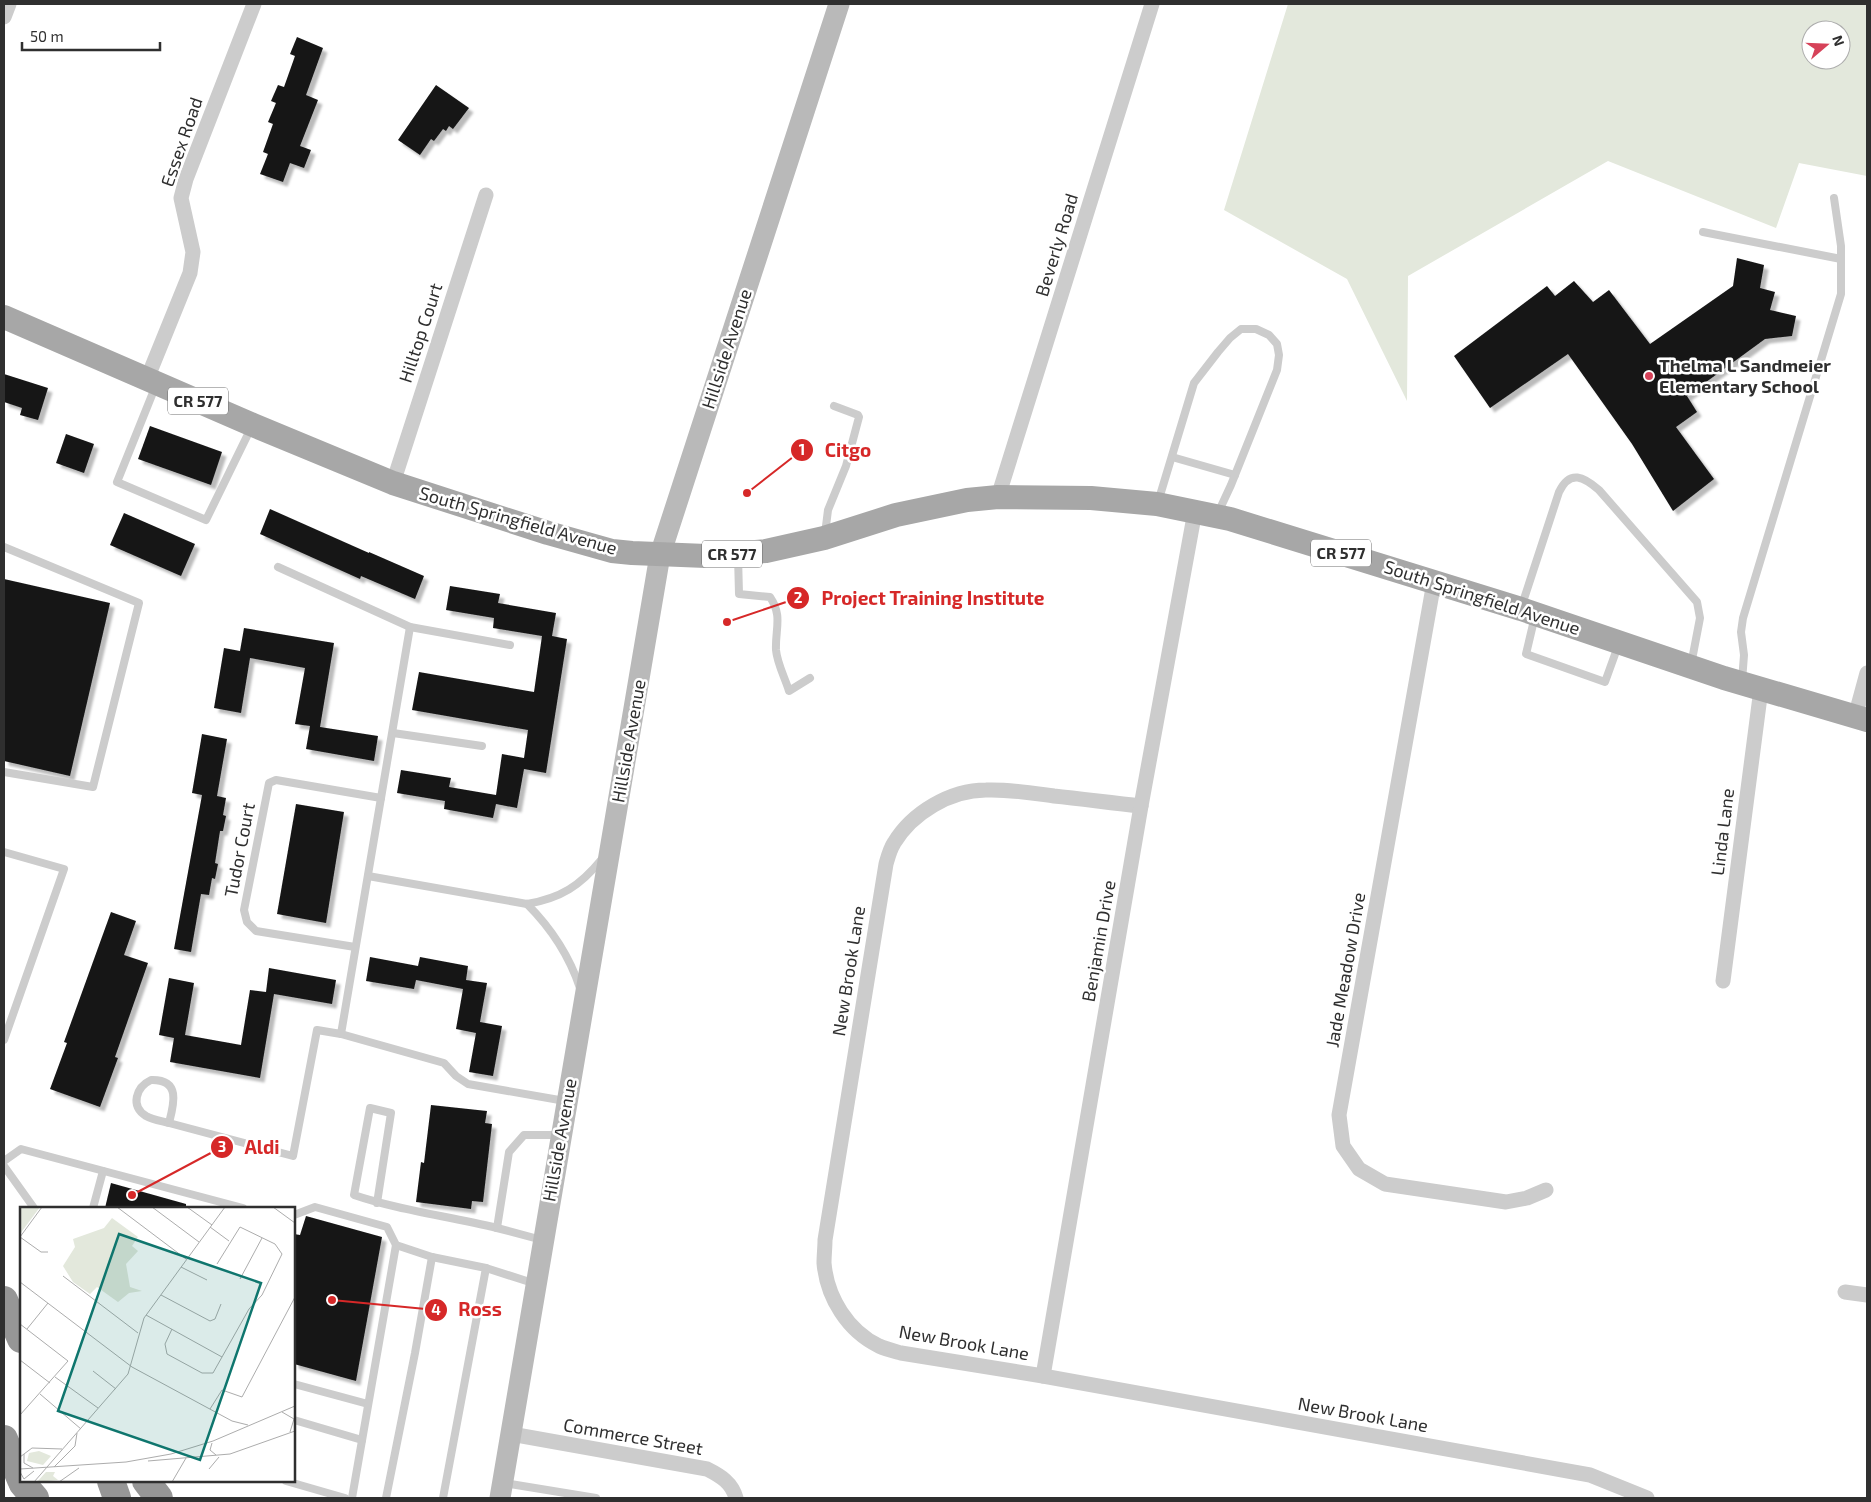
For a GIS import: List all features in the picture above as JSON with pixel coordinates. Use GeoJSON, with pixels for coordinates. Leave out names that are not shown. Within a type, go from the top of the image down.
{"type":"FeatureCollection","features":[{"type":"Feature","properties":{"kind":"highway"},"geometry":{"type":"LineString","coordinates":[[4,1286],[20,1310]]}},
{"type":"Feature","properties":{"kind":"highway"},"geometry":{"type":"LineString","coordinates":[[4,1300],[20,1337]]}},
{"type":"Feature","properties":{"kind":"highway"},"geometry":{"type":"LineString","coordinates":[[4,1439],[20,1475]]}},
{"type":"Feature","properties":{"kind":"highway"},"geometry":{"type":"LineString","coordinates":[[112,1482],[117,1498]]}},
{"type":"Feature","properties":{"kind":"highway"},"geometry":{"type":"LineString","coordinates":[[147,1482],[159,1498]]}},
{"type":"Feature","properties":{"kind":"main road","name":"South Springfield Avenue"},"geometry":{"type":"LineString","coordinates":[[4,317],[393,484],[612,551],[706,556],[738,554],[780,548],[824,538],[896,515],[967,500],[998,497],[1090,498],[1157,504],[1206,514],[1434,582],[1690,667],[1861,718]]}},
{"type":"Feature","properties":{"kind":"street"},"geometry":{"type":"LineString","coordinates":[[4,17],[9,4]]}},
{"type":"Feature","properties":{"kind":"street","name":"Essex Road"},"geometry":{"type":"LineString","coordinates":[[152,381],[190,273],[193,252],[181,198],[186,179],[254,4]]}},
{"type":"Feature","properties":{"kind":"street","name":"Hillside Avenue"},"geometry":{"type":"LineString","coordinates":[[501,1490],[660,554],[839,4]]}},
{"type":"Feature","properties":{"kind":"street","name":"Beverly Road"},"geometry":{"type":"LineString","coordinates":[[998,497],[1152,4]]}},
{"type":"Feature","properties":{"kind":"street","name":"Hilltop Court"},"geometry":{"type":"LineString","coordinates":[[393,484],[486,195]]}},
{"type":"Feature","properties":{"kind":"street","name":"Benjamin Drive"},"geometry":{"type":"LineString","coordinates":[[1043,1376],[1141,806],[1206,514]]}},
{"type":"Feature","properties":{"kind":"street","name":"Jade Meadow Drive"},"geometry":{"type":"LineString","coordinates":[[1434,582],[1339,1115],[1342,1146],[1359,1169],[1385,1184],[1506,1202],[1527,1198],[1546,1190]]}},
{"type":"Feature","properties":{"kind":"street"},"geometry":{"type":"LineString","coordinates":[[1861,718],[1867,673]]}},
{"type":"Feature","properties":{"kind":"street","name":"Linda Lane"},"geometry":{"type":"LineString","coordinates":[[1723,981],[1751,686]]}},
{"type":"Feature","properties":{"kind":"street","name":"New Brook Lane"},"geometry":{"type":"LineString","coordinates":[[1141,806],[1009,790],[984,790],[960,794],[937,803],[917,817],[893,845],[886,864],[825,1240],[824,1263],[829,1286],[838,1307],[848,1323],[863,1336],[879,1346],[901,1354],[1043,1376],[1590,1475],[1647,1498]]}},
{"type":"Feature","properties":{"kind":"street"},"geometry":{"type":"LineString","coordinates":[[1845,1292],[1867,1296]]}},
{"type":"Feature","properties":{"kind":"street","name":"Commerce Street"},"geometry":{"type":"LineString","coordinates":[[511,1434],[707,1469],[730,1484],[736,1498]]}},
{"type":"Feature","properties":{"kind":"lane"},"geometry":{"type":"LineString","coordinates":[[1751,686],[1741,632],[1743,618],[1842,294],[1841,259],[1834,198]]}},
{"type":"Feature","properties":{"kind":"lane"},"geometry":{"type":"LineString","coordinates":[[1703,232],[1841,259]]}},
{"type":"Feature","properties":{"kind":"lane"},"geometry":{"type":"LineString","coordinates":[[1157,504],[1194,383],[1230,338],[1241,329],[1256,329],[1269,334],[1277,344],[1279,355],[1277,370],[1235,474],[1206,514]]}},
{"type":"Feature","properties":{"kind":"lane"},"geometry":{"type":"LineString","coordinates":[[152,381],[117,482],[126,486],[206,520],[252,425]]}},
{"type":"Feature","properties":{"kind":"lane"},"geometry":{"type":"LineString","coordinates":[[824,538],[828,510],[846,466],[860,417],[858,414],[834,406]]}},
{"type":"Feature","properties":{"kind":"lane"},"geometry":{"type":"LineString","coordinates":[[1172,457],[1235,474]]}},
{"type":"Feature","properties":{"kind":"lane"},"geometry":{"type":"LineString","coordinates":[[1619,642],[1605,682],[1526,654],[1528,612],[1559,492],[1566,481],[1572,478],[1580,477],[1587,480],[1599,490],[1697,602],[1700,618],[1690,667]]}},
{"type":"Feature","properties":{"kind":"lane"},"geometry":{"type":"LineString","coordinates":[[4,547],[138,604],[93,787],[4,772]]}},
{"type":"Feature","properties":{"kind":"lane"},"geometry":{"type":"LineString","coordinates":[[738,554],[739,594],[770,597],[776,605],[779,625],[776,651],[789,691],[810,678]]}},
{"type":"Feature","properties":{"kind":"lane"},"geometry":{"type":"LineString","coordinates":[[278,567],[410,627],[510,645]]}},
{"type":"Feature","properties":{"kind":"lane"},"geometry":{"type":"LineString","coordinates":[[341,1034],[410,627]]}},
{"type":"Feature","properties":{"kind":"lane"},"geometry":{"type":"LineString","coordinates":[[393,732],[482,746]]}},
{"type":"Feature","properties":{"kind":"lane","name":"Tudor Court"},"geometry":{"type":"LineString","coordinates":[[355,947],[256,931],[250,927],[245,919],[244,910],[269,783],[276,780],[381,798]]}},
{"type":"Feature","properties":{"kind":"lane"},"geometry":{"type":"LineString","coordinates":[[368,876],[527,904],[547,900],[566,892],[582,881],[611,848]]}},
{"type":"Feature","properties":{"kind":"lane"},"geometry":{"type":"LineString","coordinates":[[4,852],[64,869],[4,1040]]}},
{"type":"Feature","properties":{"kind":"lane"},"geometry":{"type":"LineString","coordinates":[[527,904],[540,916],[561,944],[576,975],[584,1003]]}},
{"type":"Feature","properties":{"kind":"lane"},"geometry":{"type":"LineString","coordinates":[[170,1123],[175,1101],[172,1089],[163,1081],[151,1080],[145,1083],[137,1093],[136,1099],[141,1111],[146,1116],[170,1123],[293,1156],[317,1030],[341,1034],[444,1063],[456,1076],[468,1084],[567,1102]]}},
{"type":"Feature","properties":{"kind":"lane"},"geometry":{"type":"LineString","coordinates":[[378,1202],[391,1113],[370,1108],[354,1195],[378,1202],[414,1212],[496,1228],[543,1241]]}},
{"type":"Feature","properties":{"kind":"lane"},"geometry":{"type":"LineString","coordinates":[[496,1228],[509,1152],[524,1135],[561,1135]]}},
{"type":"Feature","properties":{"kind":"lane"},"geometry":{"type":"LineString","coordinates":[[4,1161],[21,1149],[239,1207]]}},
{"type":"Feature","properties":{"kind":"lane"},"geometry":{"type":"LineString","coordinates":[[4,1166],[33,1207]]}},
{"type":"Feature","properties":{"kind":"lane"},"geometry":{"type":"LineString","coordinates":[[93,1207],[103,1171]]}},
{"type":"Feature","properties":{"kind":"lane"},"geometry":{"type":"LineString","coordinates":[[295,1215],[315,1207],[387,1227],[396,1245],[352,1498]]}},
{"type":"Feature","properties":{"kind":"lane"},"geometry":{"type":"LineString","coordinates":[[396,1245],[432,1257],[486,1268],[536,1284]]}},
{"type":"Feature","properties":{"kind":"lane"},"geometry":{"type":"LineString","coordinates":[[386,1498],[432,1257]]}},
{"type":"Feature","properties":{"kind":"lane"},"geometry":{"type":"LineString","coordinates":[[443,1498],[486,1268]]}},
{"type":"Feature","properties":{"kind":"lane"},"geometry":{"type":"LineString","coordinates":[[295,1384],[368,1404]]}},
{"type":"Feature","properties":{"kind":"lane"},"geometry":{"type":"LineString","coordinates":[[295,1420],[362,1440]]}},
{"type":"Feature","properties":{"kind":"lane"},"geometry":{"type":"LineString","coordinates":[[289,1482],[344,1498]]}},
{"type":"Feature","properties":{"kind":"lane"},"geometry":{"type":"LineString","coordinates":[[501,1490],[596,1498]]}},
{"type":"Feature","properties":{"kind":"shaded area"},"geometry":{"type":"Polygon","coordinates":[[[1288,4],[1867,4],[1867,176],[1799,163],[1776,228],[1608,161],[1408,276],[1407,401],[1347,279],[1224,210],[1288,4]]]}},
{"type":"Feature","properties":{"kind":"building"},"geometry":{"type":"Polygon","coordinates":[[[297,37],[323,48],[306,95],[318,100],[300,146],[311,150],[304,168],[290,163],[283,182],[260,174],[268,154],[263,152],[273,124],[268,122],[276,103],[271,101],[278,85],[284,87],[295,56],[290,54],[297,37]]]}},
{"type":"Feature","properties":{"kind":"building"},"geometry":{"type":"Polygon","coordinates":[[[436,85],[469,108],[453,129],[449,126],[446,131],[443,129],[434,141],[431,139],[420,155],[398,140],[436,85]]]}},
{"type":"Feature","properties":{"kind":"building","name":"Thelma L Sandmeier Elementary School"},"geometry":{"type":"Polygon","coordinates":[[[1737,258],[1764,265],[1760,288],[1775,292],[1770,310],[1796,316],[1792,336],[1765,339],[1687,396],[1697,412],[1676,427],[1714,479],[1673,511],[1632,444],[1568,354],[1490,408],[1454,356],[1547,286],[1555,296],[1574,281],[1593,302],[1609,290],[1650,344],[1733,286],[1737,258]]]}},
{"type":"Feature","properties":{"kind":"building"},"geometry":{"type":"Polygon","coordinates":[[[4,374],[48,388],[38,420],[20,415],[22,408],[4,402],[4,374]]]}},
{"type":"Feature","properties":{"kind":"building"},"geometry":{"type":"Polygon","coordinates":[[[150,426],[222,452],[211,485],[138,459],[150,426]]]}},
{"type":"Feature","properties":{"kind":"building"},"geometry":{"type":"Polygon","coordinates":[[[66,434],[94,444],[84,473],[56,463],[66,434]]]}},
{"type":"Feature","properties":{"kind":"building"},"geometry":{"type":"Polygon","coordinates":[[[270,509],[424,576],[415,599],[361,576],[360,579],[260,534],[270,509]]]}},
{"type":"Feature","properties":{"kind":"building"},"geometry":{"type":"Polygon","coordinates":[[[124,513],[195,544],[181,576],[110,545],[124,513]]]}},
{"type":"Feature","properties":{"kind":"building"},"geometry":{"type":"Polygon","coordinates":[[[4,579],[110,603],[70,776],[4,761],[4,579]]]}},
{"type":"Feature","properties":{"kind":"building"},"geometry":{"type":"Polygon","coordinates":[[[450,586],[500,594],[498,603],[556,613],[552,636],[567,639],[546,773],[524,769],[517,808],[496,804],[493,818],[444,809],[445,801],[397,793],[401,770],[451,778],[449,787],[496,795],[502,754],[524,758],[528,730],[412,710],[419,672],[534,692],[542,636],[493,628],[494,618],[446,610],[450,586]]]}},
{"type":"Feature","properties":{"kind":"building"},"geometry":{"type":"Polygon","coordinates":[[[244,628],[334,643],[320,727],[378,736],[374,761],[306,749],[310,726],[295,724],[305,668],[250,658],[241,713],[214,708],[224,648],[240,651],[244,628]]]}},
{"type":"Feature","properties":{"kind":"building"},"geometry":{"type":"Polygon","coordinates":[[[202,734],[227,739],[217,796],[226,798],[223,815],[226,816],[223,831],[220,831],[215,863],[218,864],[215,879],[212,878],[209,895],[201,894],[191,952],[174,949],[202,795],[192,793],[202,734]]]}},
{"type":"Feature","properties":{"kind":"building"},"geometry":{"type":"Polygon","coordinates":[[[296,804],[344,812],[326,923],[277,914],[296,804]]]}},
{"type":"Feature","properties":{"kind":"building"},"geometry":{"type":"Polygon","coordinates":[[[111,912],[136,921],[124,955],[148,963],[115,1057],[118,1058],[100,1107],[50,1089],[67,1043],[64,1042],[111,912]]]}},
{"type":"Feature","properties":{"kind":"building"},"geometry":{"type":"Polygon","coordinates":[[[370,957],[418,966],[420,957],[468,966],[466,980],[487,983],[480,1022],[502,1026],[493,1076],[469,1072],[476,1033],[456,1029],[463,989],[416,980],[414,989],[366,981],[370,957]]]}},
{"type":"Feature","properties":{"kind":"building"},"geometry":{"type":"Polygon","coordinates":[[[269,968],[336,980],[332,1004],[274,994],[260,1078],[170,1062],[174,1038],[159,1035],[169,978],[194,983],[185,1035],[241,1045],[250,990],[266,992],[269,968]]]}},
{"type":"Feature","properties":{"kind":"building"},"geometry":{"type":"Polygon","coordinates":[[[431,1105],[487,1111],[485,1123],[492,1124],[483,1202],[472,1201],[471,1209],[416,1202],[421,1162],[424,1163],[431,1105]]]}},
{"type":"Feature","properties":{"kind":"building"},"geometry":{"type":"Polygon","coordinates":[[[111,1183],[186,1204],[186,1207],[105,1207],[111,1183]]]}},
{"type":"Feature","properties":{"kind":"building"},"geometry":{"type":"Polygon","coordinates":[[[306,1216],[382,1237],[356,1381],[295,1364],[295,1234],[300,1235],[306,1216]]]}},
{"type":"Feature","properties":{"kind":"place","name":"Thelma L Sandmeier Elementary School"},"geometry":{"type":"Point","coordinates":[1649,376]}},
{"type":"Feature","properties":{"kind":"place","name":"Citgo"},"geometry":{"type":"Point","coordinates":[747,493]}},
{"type":"Feature","properties":{"kind":"place","name":"Project Training Institute"},"geometry":{"type":"Point","coordinates":[727,622]}},
{"type":"Feature","properties":{"kind":"place","name":"Aldi"},"geometry":{"type":"Point","coordinates":[132,1195]}},
{"type":"Feature","properties":{"kind":"place","name":"Ross"},"geometry":{"type":"Point","coordinates":[332,1300]}}]}
